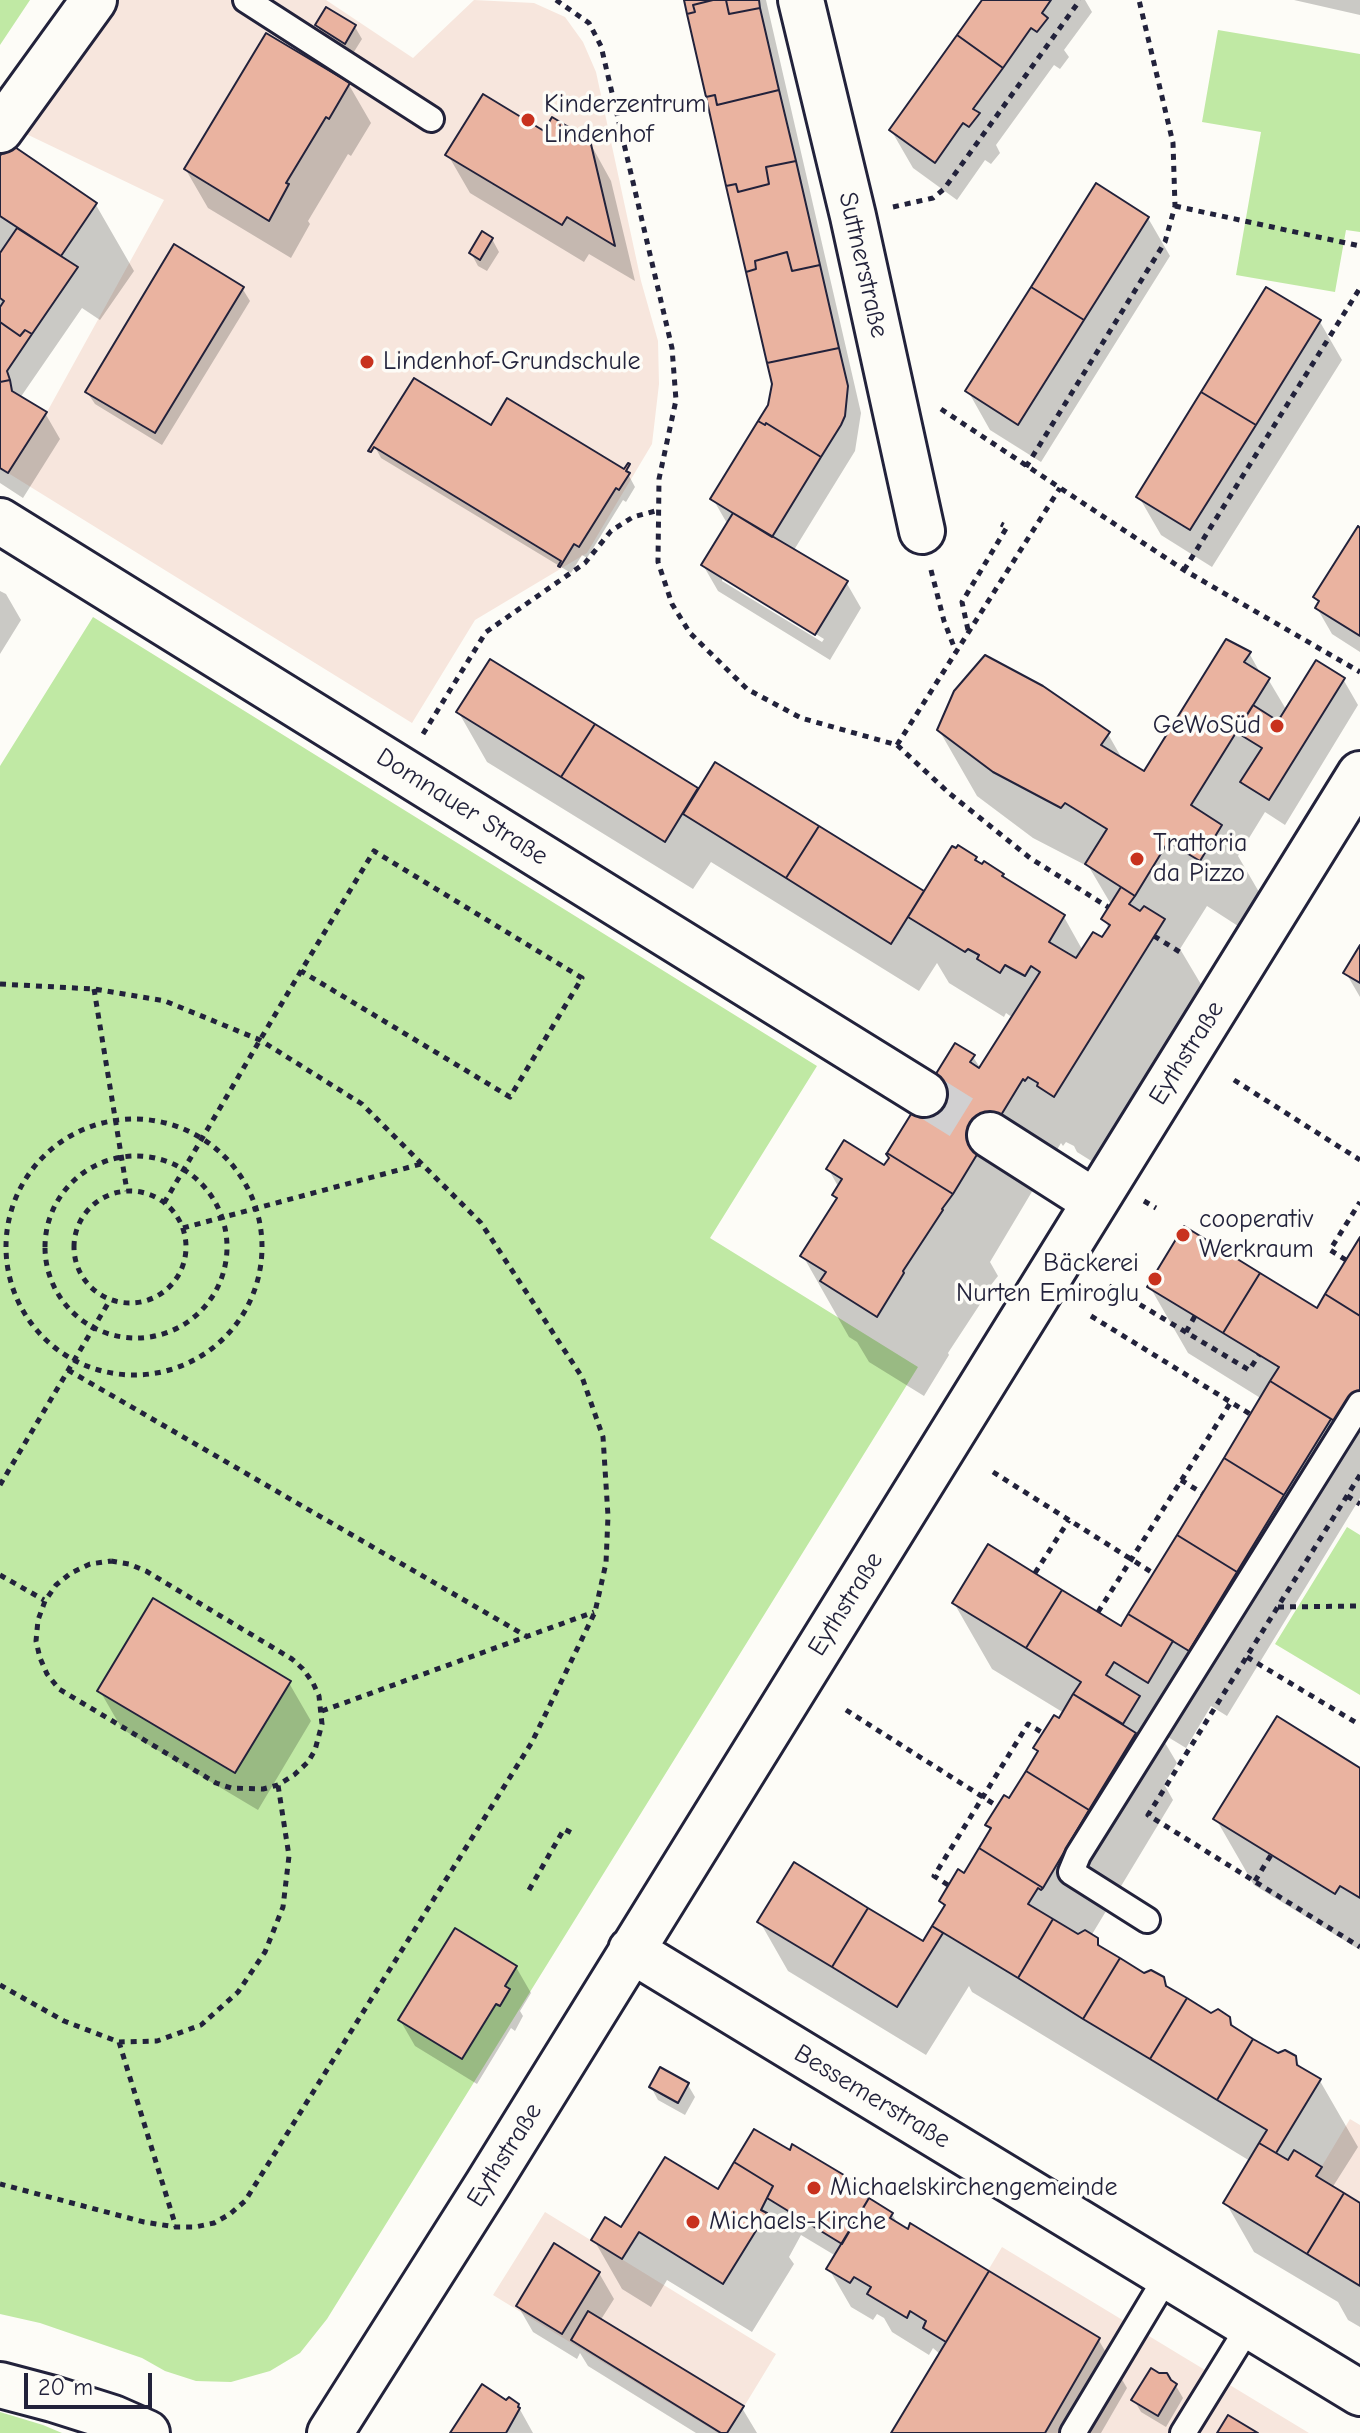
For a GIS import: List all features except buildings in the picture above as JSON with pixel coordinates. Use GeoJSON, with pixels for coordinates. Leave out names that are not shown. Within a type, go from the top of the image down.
{"type":"FeatureCollection","features":[{"type":"Feature","properties":{"kind":"street"},"geometry":{"type":"LineString","coordinates":[[0,130],[94,0]]}},
{"type":"Feature","properties":{"kind":"street","name":"Suttnerstraße"},"geometry":{"type":"LineString","coordinates":[[801,0],[853,216],[922,531]]}},
{"type":"Feature","properties":{"kind":"street","name":"Domnauer Straße"},"geometry":{"type":"LineString","coordinates":[[0,521],[924,1094]]}},
{"type":"Feature","properties":{"kind":"street","name":"Eythstraße"},"geometry":{"type":"LineString","coordinates":[[330,2433],[479,2198],[1360,774]]}},
{"type":"Feature","properties":{"kind":"street"},"geometry":{"type":"LineString","coordinates":[[990,1135],[1095,1202]]}},
{"type":"Feature","properties":{"kind":"street","name":"Bessemerstraße"},"geometry":{"type":"LineString","coordinates":[[631,1950],[1360,2393]]}},
{"type":"Feature","properties":{"kind":"street"},"geometry":{"type":"LineString","coordinates":[[0,2385],[98,2413],[147,2433]]}},
{"type":"Feature","properties":{"kind":"lane"},"geometry":{"type":"LineString","coordinates":[[246,0],[431,119]]}},
{"type":"Feature","properties":{"kind":"lane"},"geometry":{"type":"LineString","coordinates":[[1147,1920],[1071,1872],[1078,1855],[1360,1404]]}},
{"type":"Feature","properties":{"kind":"lane"},"geometry":{"type":"LineString","coordinates":[[1073,2433],[1167,2276]]}},
{"type":"Feature","properties":{"kind":"lane"},"geometry":{"type":"LineString","coordinates":[[1183,2433],[1249,2326]]}},
{"type":"Feature","properties":{"kind":"path"},"geometry":{"type":"LineString","coordinates":[[556,0],[589,23],[601,46],[672,348],[676,400],[659,479],[658,562],[672,604],[690,633],[747,689],[801,718],[897,745],[949,793],[1030,858],[1108,907]]}},
{"type":"Feature","properties":{"kind":"path"},"geometry":{"type":"LineString","coordinates":[[853,216],[933,198],[944,189],[1080,0]]}},
{"type":"Feature","properties":{"kind":"path"},"geometry":{"type":"LineString","coordinates":[[1026,467],[1165,242],[1175,206],[1173,143],[1139,0]]}},
{"type":"Feature","properties":{"kind":"path"},"geometry":{"type":"LineString","coordinates":[[1175,206],[1360,246]]}},
{"type":"Feature","properties":{"kind":"path"},"geometry":{"type":"LineString","coordinates":[[1184,570],[1360,288]]}},
{"type":"Feature","properties":{"kind":"path"},"geometry":{"type":"LineString","coordinates":[[975,434],[1184,570],[1360,672]]}},
{"type":"Feature","properties":{"kind":"path"},"geometry":{"type":"LineString","coordinates":[[897,745],[1060,488]]}},
{"type":"Feature","properties":{"kind":"path"},"geometry":{"type":"LineString","coordinates":[[417,743],[486,632],[585,563],[611,531],[633,517],[659,510]]}},
{"type":"Feature","properties":{"kind":"path"},"geometry":{"type":"LineString","coordinates":[[969,632],[962,602],[1007,527],[1001,524]]}},
{"type":"Feature","properties":{"kind":"path"},"geometry":{"type":"LineString","coordinates":[[944,621],[956,653]]}},
{"type":"Feature","properties":{"kind":"path"},"geometry":{"type":"LineString","coordinates":[[164,1203],[301,971],[374,851],[582,978],[510,1097],[301,971]]}},
{"type":"Feature","properties":{"kind":"path"},"geometry":{"type":"LineString","coordinates":[[1154,936],[1183,954]]}},
{"type":"Feature","properties":{"kind":"path"},"geometry":{"type":"LineString","coordinates":[[0,984],[94,989],[165,1001],[260,1040],[362,1104],[481,1223],[582,1377],[603,1437],[608,1516],[606,1563],[595,1612],[532,1742],[245,2201],[214,2223],[176,2227],[144,2222],[0,2184]]}},
{"type":"Feature","properties":{"kind":"path"},"geometry":{"type":"LineString","coordinates":[[94,989],[127,1191]]}},
{"type":"Feature","properties":{"kind":"path"},"geometry":{"type":"LineString","coordinates":[[1234,1080],[1360,1160]]}},
{"type":"Feature","properties":{"kind":"path"},"geometry":{"type":"LineString","coordinates":[[145,1119],[188,1130],[224,1155],[243,1178],[256,1207],[262,1237],[259,1276],[250,1302],[233,1329],[212,1350],[184,1366],[153,1375],[119,1375],[100,1371],[74,1361],[53,1347],[24,1314],[13,1290],[6,1258],[7,1229],[13,1205],[29,1174],[50,1150],[84,1130],[116,1120],[145,1119]]}},
{"type":"Feature","properties":{"kind":"path"},"geometry":{"type":"LineString","coordinates":[[122,1155],[165,1159],[184,1168],[208,1189],[223,1216],[228,1247],[223,1278],[207,1305],[184,1326],[155,1337],[124,1338],[93,1328],[71,1312],[54,1289],[45,1261],[45,1233],[54,1205],[71,1182],[94,1165],[122,1155]]}},
{"type":"Feature","properties":{"kind":"path"},"geometry":{"type":"LineString","coordinates":[[183,1228],[422,1164]]}},
{"type":"Feature","properties":{"kind":"path"},"geometry":{"type":"LineString","coordinates":[[127,1191],[140,1191],[164,1203],[183,1228],[186,1246],[183,1264],[175,1280],[162,1293],[146,1301],[128,1303],[110,1300],[95,1292],[83,1280],[73,1247],[83,1215],[95,1202],[110,1194],[127,1191]]}},
{"type":"Feature","properties":{"kind":"path"},"geometry":{"type":"LineString","coordinates":[[1346,1260],[1330,1250],[1360,1202]]}},
{"type":"Feature","properties":{"kind":"path"},"geometry":{"type":"LineString","coordinates":[[1109,1286],[1249,1370],[1259,1355]]}},
{"type":"Feature","properties":{"kind":"path"},"geometry":{"type":"LineString","coordinates":[[0,1485],[110,1300]]}},
{"type":"Feature","properties":{"kind":"path"},"geometry":{"type":"LineString","coordinates":[[1091,1316],[1250,1414]]}},
{"type":"Feature","properties":{"kind":"path"},"geometry":{"type":"LineString","coordinates":[[1186,1332],[1195,1316]]}},
{"type":"Feature","properties":{"kind":"path"},"geometry":{"type":"LineString","coordinates":[[68,1370],[526,1636]]}},
{"type":"Feature","properties":{"kind":"path"},"geometry":{"type":"LineString","coordinates":[[1098,1612],[1231,1402]]}},
{"type":"Feature","properties":{"kind":"path"},"geometry":{"type":"LineString","coordinates":[[993,1472],[1153,1573]]}},
{"type":"Feature","properties":{"kind":"path"},"geometry":{"type":"LineString","coordinates":[[1360,1475],[1148,1815],[1360,1947]]}},
{"type":"Feature","properties":{"kind":"path"},"geometry":{"type":"LineString","coordinates":[[1181,1480],[1202,1493]]}},
{"type":"Feature","properties":{"kind":"path"},"geometry":{"type":"LineString","coordinates":[[1347,1496],[1360,1504]]}},
{"type":"Feature","properties":{"kind":"path"},"geometry":{"type":"LineString","coordinates":[[1035,1573],[1069,1520]]}},
{"type":"Feature","properties":{"kind":"path"},"geometry":{"type":"LineString","coordinates":[[111,1561],[129,1564],[146,1571],[292,1659],[313,1683],[322,1711],[320,1738],[308,1762],[278,1785],[247,1790],[231,1788],[216,1783],[59,1689],[47,1674],[36,1641],[38,1620],[45,1601],[56,1585],[90,1564],[111,1561]]}},
{"type":"Feature","properties":{"kind":"path"},"geometry":{"type":"LineString","coordinates":[[0,1575],[45,1601]]}},
{"type":"Feature","properties":{"kind":"path"},"geometry":{"type":"LineString","coordinates":[[1278,1607],[1360,1606]]}},
{"type":"Feature","properties":{"kind":"path"},"geometry":{"type":"LineString","coordinates":[[322,1711],[595,1612]]}},
{"type":"Feature","properties":{"kind":"path"},"geometry":{"type":"LineString","coordinates":[[1247,1657],[1360,1725]]}},
{"type":"Feature","properties":{"kind":"path"},"geometry":{"type":"LineString","coordinates":[[846,1710],[997,1806]]}},
{"type":"Feature","properties":{"kind":"path"},"geometry":{"type":"LineString","coordinates":[[948,1885],[934,1876],[1028,1724],[1043,1733]]}},
{"type":"Feature","properties":{"kind":"path"},"geometry":{"type":"LineString","coordinates":[[0,1985],[64,2021],[119,2042],[157,2041],[201,2025],[238,1992],[265,1952],[283,1907],[289,1856],[278,1785]]}},
{"type":"Feature","properties":{"kind":"path"},"geometry":{"type":"LineString","coordinates":[[529,1890],[564,1829],[576,1835]]}},
{"type":"Feature","properties":{"kind":"path"},"geometry":{"type":"LineString","coordinates":[[1255,1881],[1271,1855]]}},
{"type":"Feature","properties":{"kind":"path"},"geometry":{"type":"LineString","coordinates":[[119,2042],[176,2227]]}},
{"type":"Feature","properties":{"kind":"shaded area","name":"Lindenhof-Grundschule"},"geometry":{"type":"Polygon","coordinates":[[[113,0],[326,0],[413,58],[474,0],[534,3],[565,17],[583,42],[596,72],[641,281],[658,341],[659,384],[652,444],[587,553],[475,620],[412,723],[8,473],[47,412],[164,200],[20,131],[113,0]]]}},
{"type":"Feature","properties":{"kind":"shaded area"},"geometry":{"type":"Polygon","coordinates":[[[1350,2119],[1360,2125],[1360,2203],[1316,2176],[1350,2119]]]}},
{"type":"Feature","properties":{"kind":"shaded area"},"geometry":{"type":"Polygon","coordinates":[[[545,2212],[776,2354],[728,2433],[718,2433],[493,2295],[545,2212]]]}},
{"type":"Feature","properties":{"kind":"shaded area"},"geometry":{"type":"Polygon","coordinates":[[[1002,2247],[1309,2433],[891,2433],[1002,2247]]]}},
{"type":"Feature","properties":{"kind":"green space"},"geometry":{"type":"Polygon","coordinates":[[[0,0],[30,0],[0,45],[0,0]]]}},
{"type":"Feature","properties":{"kind":"green space"},"geometry":{"type":"Polygon","coordinates":[[[1218,30],[1360,54],[1360,232],[1346,230],[1335,292],[1236,275],[1261,132],[1202,122],[1218,30]]]}},
{"type":"Feature","properties":{"kind":"green space"},"geometry":{"type":"Polygon","coordinates":[[[93,617],[817,1066],[710,1238],[918,1367],[327,2319],[300,2353],[270,2371],[231,2382],[196,2381],[165,2371],[142,2358],[40,2323],[0,2314],[0,766],[93,617]]]}},
{"type":"Feature","properties":{"kind":"green space"},"geometry":{"type":"Polygon","coordinates":[[[1347,1527],[1360,1535],[1360,1695],[1275,1644],[1347,1527]]]}},
{"type":"Feature","properties":{"kind":"green space"},"geometry":{"type":"Polygon","coordinates":[[[0,2412],[43,2425],[62,2433],[0,2433],[0,2412]]]}},
{"type":"Feature","properties":{"kind":"tunnel"},"geometry":{"type":"LineString","coordinates":[[924,1094],[990,1135]]}},
{"type":"Feature","properties":{"kind":"place","name":"Kinderzentrum Lindenhof"},"geometry":{"type":"Point","coordinates":[528,120]}},
{"type":"Feature","properties":{"kind":"place","name":"Lindenhof-Grundschule"},"geometry":{"type":"Point","coordinates":[367,362]}},
{"type":"Feature","properties":{"kind":"place","name":"GeWoSüd"},"geometry":{"type":"Point","coordinates":[1277,726]}},
{"type":"Feature","properties":{"kind":"place","name":"Trattoria da Pizzo"},"geometry":{"type":"Point","coordinates":[1137,859]}},
{"type":"Feature","properties":{"kind":"place","name":"cooperativ Werkraum"},"geometry":{"type":"Point","coordinates":[1183,1235]}},
{"type":"Feature","properties":{"kind":"place","name":"Bäckerei Nurten Emiroglu"},"geometry":{"type":"Point","coordinates":[1155,1279]}},
{"type":"Feature","properties":{"kind":"place","name":"Michaelskirchengemeinde"},"geometry":{"type":"Point","coordinates":[814,2188]}},
{"type":"Feature","properties":{"kind":"place","name":"Michaels-Kirche"},"geometry":{"type":"Point","coordinates":[693,2222]}}]}
